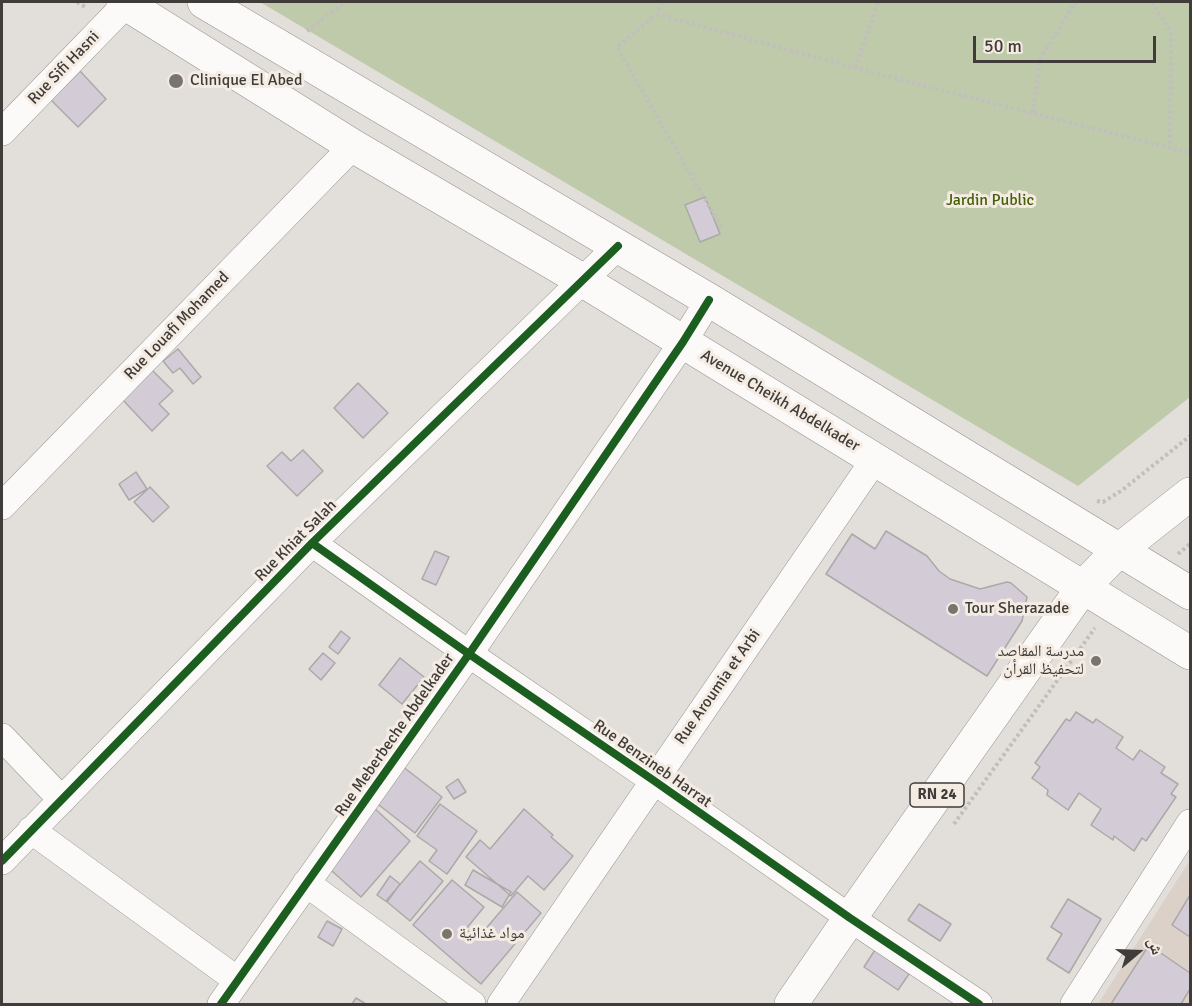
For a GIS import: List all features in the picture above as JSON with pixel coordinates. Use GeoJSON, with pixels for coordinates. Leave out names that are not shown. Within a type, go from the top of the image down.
{"type":"FeatureCollection","features":[{"type":"Feature","properties":{"kind":"main road","name":"Avenue Cheikh Abdelkader"},"geometry":{"type":"LineString","coordinates":[[126,2],[353,146],[582,280],[1191,653]]}},
{"type":"Feature","properties":{"kind":"main road"},"geometry":{"type":"LineString","coordinates":[[204,2],[709,300],[1191,593]]}},
{"type":"Feature","properties":{"kind":"main road","name":"RN 24"},"geometry":{"type":"LineString","coordinates":[[791,1005],[1083,587],[1119,550],[1191,494]]}},
{"type":"Feature","properties":{"kind":"street","name":"Rue Sifi Hasni"},"geometry":{"type":"LineString","coordinates":[[2,132],[126,2]]}},
{"type":"Feature","properties":{"kind":"street","name":"Rue Louafi Mohamed"},"geometry":{"type":"LineString","coordinates":[[2,506],[353,146]]}},
{"type":"Feature","properties":{"kind":"street","name":"Rue Khiat Salah"},"geometry":{"type":"LineString","coordinates":[[2,861],[312,543],[618,246]]}},
{"type":"Feature","properties":{"kind":"street","name":"Rue Meberbeche Abdelkader"},"geometry":{"type":"LineString","coordinates":[[221,1005],[469,654],[683,342],[709,300]]}},
{"type":"Feature","properties":{"kind":"street","name":"Rue Aroumia et Arbi"},"geometry":{"type":"LineString","coordinates":[[501,1005],[875,459]]}},
{"type":"Feature","properties":{"kind":"street","name":"Rue Benzineb Harrat"},"geometry":{"type":"LineString","coordinates":[[312,543],[850,918],[979,1005]]}},
{"type":"Feature","properties":{"kind":"street"},"geometry":{"type":"LineString","coordinates":[[2,737],[62,800]]}},
{"type":"Feature","properties":{"kind":"street"},"geometry":{"type":"LineString","coordinates":[[1074,1005],[1191,823]]}},
{"type":"Feature","properties":{"kind":"street"},"geometry":{"type":"LineString","coordinates":[[31,830],[237,980]]}},
{"type":"Feature","properties":{"kind":"street"},"geometry":{"type":"LineString","coordinates":[[306,883],[472,1005]]}},
{"type":"Feature","properties":{"kind":"path"},"geometry":{"type":"LineString","coordinates":[[311,27],[345,2]]}},
{"type":"Feature","properties":{"kind":"path"},"geometry":{"type":"LineString","coordinates":[[662,2],[657,14],[618,47],[722,229]]}},
{"type":"Feature","properties":{"kind":"path"},"geometry":{"type":"LineString","coordinates":[[855,68],[878,2]]}},
{"type":"Feature","properties":{"kind":"path"},"geometry":{"type":"LineString","coordinates":[[1033,113],[1040,59],[1077,2]]}},
{"type":"Feature","properties":{"kind":"path"},"geometry":{"type":"LineString","coordinates":[[1152,2],[1171,32],[1170,148]]}},
{"type":"Feature","properties":{"kind":"path"},"geometry":{"type":"LineString","coordinates":[[657,14],[855,68],[1191,153]]}},
{"type":"Feature","properties":{"kind":"path"},"geometry":{"type":"LineString","coordinates":[[1094,500],[1103,502],[1121,491],[1191,436]]}},
{"type":"Feature","properties":{"kind":"path"},"geometry":{"type":"LineString","coordinates":[[949,831],[1094,629],[1102,624]]}},
{"type":"Feature","properties":{"kind":"shaded area"},"geometry":{"type":"Polygon","coordinates":[[[1190,860],[1190,1004],[1098,1004],[1190,860]]]}},
{"type":"Feature","properties":{"kind":"green space","name":"Jardin Public"},"geometry":{"type":"Polygon","coordinates":[[[260,2],[1190,2],[1190,397],[1078,486],[260,2]]]}},
{"type":"Feature","properties":{"kind":"building"},"geometry":{"type":"Polygon","coordinates":[[[80,71],[106,99],[78,127],[51,100],[80,71]]]}},
{"type":"Feature","properties":{"kind":"building"},"geometry":{"type":"Polygon","coordinates":[[[705,197],[720,234],[700,242],[685,205],[705,197]]]}},
{"type":"Feature","properties":{"kind":"building"},"geometry":{"type":"Polygon","coordinates":[[[178,349],[201,377],[193,384],[180,368],[173,373],[163,361],[178,349]]]}},
{"type":"Feature","properties":{"kind":"building"},"geometry":{"type":"Polygon","coordinates":[[[152,370],[173,391],[159,404],[169,414],[152,431],[122,399],[152,370]]]}},
{"type":"Feature","properties":{"kind":"building"},"geometry":{"type":"Polygon","coordinates":[[[358,383],[388,413],[363,438],[334,408],[358,383]]]}},
{"type":"Feature","properties":{"kind":"building"},"geometry":{"type":"Polygon","coordinates":[[[303,450],[323,471],[297,496],[267,466],[282,452],[291,461],[303,450]]]}},
{"type":"Feature","properties":{"kind":"building"},"geometry":{"type":"Polygon","coordinates":[[[136,472],[147,489],[129,500],[119,484],[136,472]]]}},
{"type":"Feature","properties":{"kind":"building"},"geometry":{"type":"Polygon","coordinates":[[[150,487],[169,507],[153,522],[134,502],[150,487]]]}},
{"type":"Feature","properties":{"kind":"building","name":"Tour Sherazade"},"geometry":{"type":"Polygon","coordinates":[[[886,531],[927,556],[939,571],[950,579],[980,589],[1007,582],[1027,597],[1022,621],[987,676],[826,574],[852,534],[875,549],[886,531]]]}},
{"type":"Feature","properties":{"kind":"building"},"geometry":{"type":"Polygon","coordinates":[[[435,551],[449,557],[436,585],[422,579],[435,551]]]}},
{"type":"Feature","properties":{"kind":"building"},"geometry":{"type":"Polygon","coordinates":[[[341,631],[350,638],[338,654],[329,647],[341,631]]]}},
{"type":"Feature","properties":{"kind":"building"},"geometry":{"type":"Polygon","coordinates":[[[323,653],[335,663],[321,680],[309,669],[323,653]]]}},
{"type":"Feature","properties":{"kind":"building"},"geometry":{"type":"Polygon","coordinates":[[[400,658],[424,677],[402,704],[379,685],[400,658]]]}},
{"type":"Feature","properties":{"kind":"building"},"geometry":{"type":"Polygon","coordinates":[[[1076,712],[1093,723],[1096,719],[1123,737],[1116,748],[1133,760],[1140,750],[1165,767],[1161,773],[1178,784],[1171,794],[1176,797],[1146,841],[1142,838],[1134,851],[1114,836],[1113,840],[1091,825],[1101,809],[1079,793],[1068,810],[1047,795],[1048,790],[1032,778],[1040,767],[1035,763],[1066,719],[1070,721],[1076,712]]]}},
{"type":"Feature","properties":{"kind":"building"},"geometry":{"type":"Polygon","coordinates":[[[402,766],[442,797],[415,833],[375,802],[402,766]]]}},
{"type":"Feature","properties":{"kind":"building"},"geometry":{"type":"Polygon","coordinates":[[[458,779],[466,792],[454,799],[446,787],[458,779]]]}},
{"type":"Feature","properties":{"kind":"building"},"geometry":{"type":"Polygon","coordinates":[[[440,804],[477,831],[447,874],[429,861],[437,850],[417,836],[440,804]]]}},
{"type":"Feature","properties":{"kind":"building"},"geometry":{"type":"Polygon","coordinates":[[[373,807],[410,841],[361,897],[323,863],[373,807]]]}},
{"type":"Feature","properties":{"kind":"building"},"geometry":{"type":"Polygon","coordinates":[[[524,809],[573,856],[544,890],[528,876],[511,896],[466,857],[480,840],[490,849],[524,809]]]}},
{"type":"Feature","properties":{"kind":"building"},"geometry":{"type":"Polygon","coordinates":[[[420,861],[443,881],[410,921],[386,901],[420,861]]]}},
{"type":"Feature","properties":{"kind":"building"},"geometry":{"type":"Polygon","coordinates":[[[473,870],[511,892],[502,907],[465,885],[473,870]]]}},
{"type":"Feature","properties":{"kind":"building"},"geometry":{"type":"Polygon","coordinates":[[[390,876],[400,884],[387,902],[377,895],[390,876]]]}},
{"type":"Feature","properties":{"kind":"building","name":"مواد غذائية"},"geometry":{"type":"Polygon","coordinates":[[[452,880],[484,907],[466,929],[477,939],[517,892],[541,913],[481,984],[413,925],[452,880]]]}},
{"type":"Feature","properties":{"kind":"building"},"geometry":{"type":"Polygon","coordinates":[[[1190,895],[1190,937],[1172,925],[1190,895]]]}},
{"type":"Feature","properties":{"kind":"building"},"geometry":{"type":"Polygon","coordinates":[[[1068,899],[1101,919],[1069,973],[1047,959],[1062,934],[1051,927],[1068,899]]]}},
{"type":"Feature","properties":{"kind":"building"},"geometry":{"type":"Polygon","coordinates":[[[919,904],[951,924],[940,941],[908,920],[919,904]]]}},
{"type":"Feature","properties":{"kind":"building"},"geometry":{"type":"Polygon","coordinates":[[[327,921],[342,929],[333,946],[318,937],[327,921]]]}},
{"type":"Feature","properties":{"kind":"building"},"geometry":{"type":"Polygon","coordinates":[[[1149,945],[1190,973],[1190,989],[1181,1004],[1111,1004],[1149,945]]]}},
{"type":"Feature","properties":{"kind":"building"},"geometry":{"type":"Polygon","coordinates":[[[875,950],[909,974],[898,990],[864,967],[875,950]]]}},
{"type":"Feature","properties":{"kind":"building"},"geometry":{"type":"Polygon","coordinates":[[[356,998],[366,1004],[352,1004],[356,998]]]}},
{"type":"Feature","properties":{"kind":"cycle path"},"geometry":{"type":"LineString","coordinates":[[2,861],[312,543],[618,246]]}},
{"type":"Feature","properties":{"kind":"cycle path"},"geometry":{"type":"LineString","coordinates":[[221,1004],[469,654],[683,342],[709,300]]}},
{"type":"Feature","properties":{"kind":"cycle path"},"geometry":{"type":"LineString","coordinates":[[312,543],[850,918],[979,1004]]}},
{"type":"Feature","properties":{"kind":"place","name":"Clinique El Abed"},"geometry":{"type":"Point","coordinates":[176,81]}},
{"type":"Feature","properties":{"kind":"place","name":"Tour Sherazade"},"geometry":{"type":"Point","coordinates":[953,609]}},
{"type":"Feature","properties":{"kind":"place","name":"مدرسة المقاصد لتحفيظ القرأن"},"geometry":{"type":"Point","coordinates":[1096,661]}},
{"type":"Feature","properties":{"kind":"place","name":"مواد غذائية"},"geometry":{"type":"Point","coordinates":[447,934]}}]}
